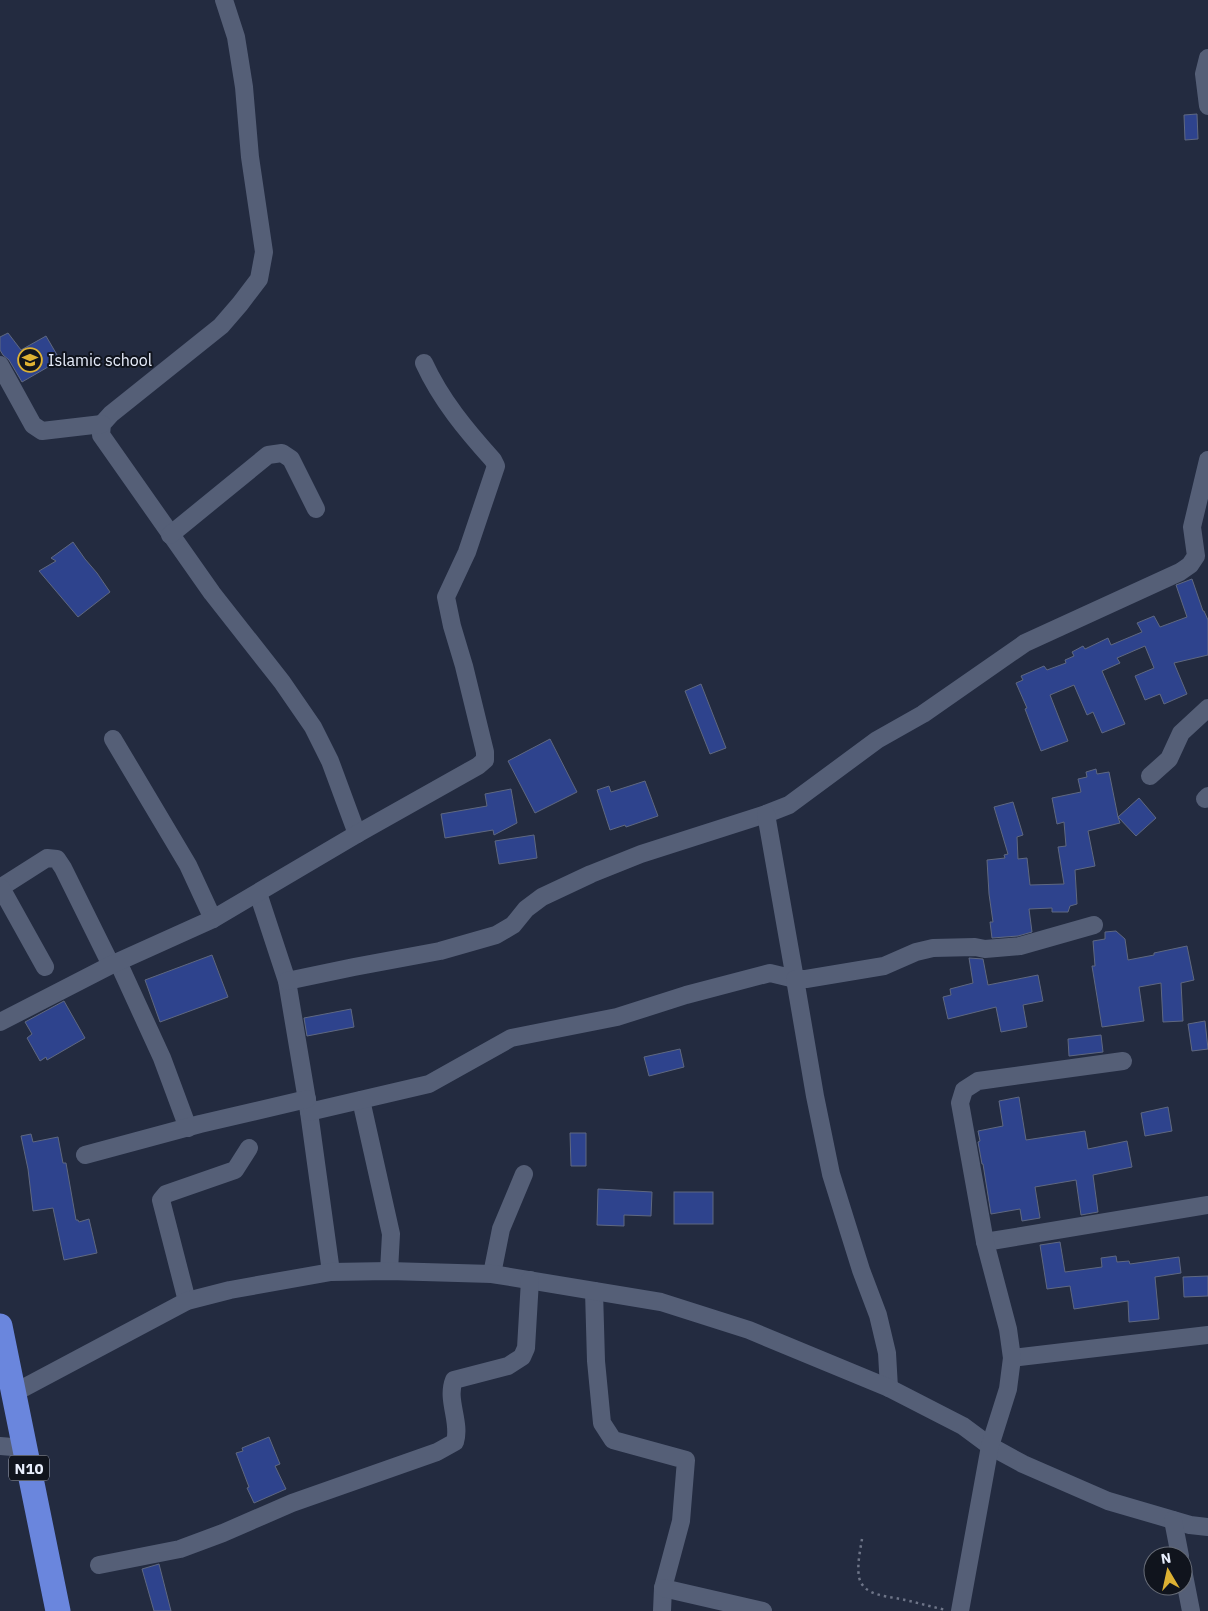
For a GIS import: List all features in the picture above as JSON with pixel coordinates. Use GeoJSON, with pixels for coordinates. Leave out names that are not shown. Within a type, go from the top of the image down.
{"type":"FeatureCollection","features":[{"type":"Feature","properties":{"kind":"highway","name":"N10"},"geometry":{"type":"LineString","coordinates":[[0,1326],[58,1611]]}},
{"type":"Feature","properties":{"kind":"street"},"geometry":{"type":"LineString","coordinates":[[224,0],[236,36],[244,87],[250,157],[264,252],[259,279],[221,326],[111,414],[102,424],[100,436],[212,593],[282,682],[313,727],[330,761],[356,834]]}},
{"type":"Feature","properties":{"kind":"street"},"geometry":{"type":"LineString","coordinates":[[1208,58],[1204,74],[1208,106]]}},
{"type":"Feature","properties":{"kind":"street"},"geometry":{"type":"LineString","coordinates":[[0,1020],[114,963],[214,919],[356,834],[478,766],[485,760],[483,742],[446,597],[467,552],[496,466],[493,460],[462,425],[433,384],[424,363]]}},
{"type":"Feature","properties":{"kind":"street"},"geometry":{"type":"LineString","coordinates":[[0,365],[33,425],[42,432],[102,424]]}},
{"type":"Feature","properties":{"kind":"street"},"geometry":{"type":"LineString","coordinates":[[170,535],[268,455],[282,453],[291,459],[316,509]]}},
{"type":"Feature","properties":{"kind":"street"},"geometry":{"type":"LineString","coordinates":[[287,981],[440,952],[496,935],[513,925],[526,909],[542,898],[591,874],[641,854],[789,805],[877,740],[923,714],[1025,643],[1180,572],[1202,558],[1192,527],[1208,460]]}},
{"type":"Feature","properties":{"kind":"street"},"geometry":{"type":"LineString","coordinates":[[1150,776],[1169,760],[1181,733],[1208,708]]}},
{"type":"Feature","properties":{"kind":"street"},"geometry":{"type":"LineString","coordinates":[[113,739],[188,865],[214,919]]}},
{"type":"Feature","properties":{"kind":"street"},"geometry":{"type":"LineString","coordinates":[[766,814],[815,1096],[831,1174],[860,1270],[878,1316],[886,1353],[889,1388]]}},
{"type":"Feature","properties":{"kind":"street"},"geometry":{"type":"LineString","coordinates":[[45,967],[0,888],[47,858],[57,859],[63,868],[114,963],[162,1058],[188,1128]]}},
{"type":"Feature","properties":{"kind":"street"},"geometry":{"type":"LineString","coordinates":[[258,893],[287,981],[308,1105],[331,1272]]}},
{"type":"Feature","properties":{"kind":"street"},"geometry":{"type":"LineString","coordinates":[[85,1156],[188,1128],[308,1105],[361,1100],[429,1084],[512,1038],[617,1017],[686,995],[770,973],[796,979],[806,979],[884,966],[916,952],[932,948],[975,947],[985,949],[1027,944],[1094,925]]}},
{"type":"Feature","properties":{"kind":"street"},"geometry":{"type":"LineString","coordinates":[[960,1611],[990,1446],[1008,1389],[1012,1358],[1008,1329],[985,1242],[960,1103],[964,1090],[978,1081],[1123,1061]]}},
{"type":"Feature","properties":{"kind":"street"},"geometry":{"type":"LineString","coordinates":[[361,1100],[391,1234],[389,1271]]}},
{"type":"Feature","properties":{"kind":"street"},"geometry":{"type":"LineString","coordinates":[[187,1301],[162,1200],[166,1194],[234,1170],[249,1148]]}},
{"type":"Feature","properties":{"kind":"street"},"geometry":{"type":"LineString","coordinates":[[492,1274],[501,1229],[524,1174]]}},
{"type":"Feature","properties":{"kind":"street"},"geometry":{"type":"LineString","coordinates":[[985,1242],[1208,1205]]}},
{"type":"Feature","properties":{"kind":"street"},"geometry":{"type":"LineString","coordinates":[[14,1393],[187,1301],[230,1290],[331,1272],[389,1271],[492,1274],[661,1302],[750,1330],[889,1388],[963,1426],[990,1446],[1023,1464],[1108,1500],[1190,1525],[1208,1527]]}},
{"type":"Feature","properties":{"kind":"street"},"geometry":{"type":"LineString","coordinates":[[99,1565],[180,1549],[223,1533],[292,1502],[437,1452],[455,1442],[458,1433],[451,1387],[454,1380],[508,1366],[522,1357],[526,1348],[530,1280]]}},
{"type":"Feature","properties":{"kind":"street"},"geometry":{"type":"LineString","coordinates":[[594,1291],[596,1361],[602,1423],[614,1440],[686,1460],[681,1521],[663,1588],[662,1611]]}},
{"type":"Feature","properties":{"kind":"street"},"geometry":{"type":"LineString","coordinates":[[1012,1358],[1208,1335]]}},
{"type":"Feature","properties":{"kind":"street"},"geometry":{"type":"LineString","coordinates":[[0,1446],[25,1448]]}},
{"type":"Feature","properties":{"kind":"street"},"geometry":{"type":"LineString","coordinates":[[1173,1520],[1178,1546]]}},
{"type":"Feature","properties":{"kind":"street"},"geometry":{"type":"LineString","coordinates":[[663,1588],[763,1611]]}},
{"type":"Feature","properties":{"kind":"street"},"geometry":{"type":"LineString","coordinates":[[1189,1596],[1192,1611]]}},
{"type":"Feature","properties":{"kind":"path"},"geometry":{"type":"LineString","coordinates":[[862,1539],[859,1579],[866,1589],[883,1596],[952,1611]]}},
{"type":"Feature","properties":{"kind":"building"},"geometry":{"type":"Polygon","coordinates":[[[1197,114],[1198,139],[1185,140],[1184,115],[1197,114]]]}},
{"type":"Feature","properties":{"kind":"building"},"geometry":{"type":"Polygon","coordinates":[[[8,333],[21,350],[46,336],[60,360],[22,382],[9,360],[0,350],[0,337],[8,333]]]}},
{"type":"Feature","properties":{"kind":"building"},"geometry":{"type":"Polygon","coordinates":[[[73,542],[110,592],[78,617],[39,571],[56,561],[51,558],[73,542]]]}},
{"type":"Feature","properties":{"kind":"building"},"geometry":{"type":"Polygon","coordinates":[[[1192,579],[1208,620],[1208,655],[1174,663],[1187,694],[1164,704],[1160,694],[1145,700],[1135,676],[1154,668],[1145,646],[1117,658],[1120,663],[1102,671],[1125,724],[1102,733],[1093,712],[1087,715],[1074,685],[1050,695],[1068,741],[1041,751],[1025,709],[1027,708],[1016,683],[1023,680],[1021,676],[1044,666],[1047,670],[1066,663],[1065,660],[1074,656],[1072,652],[1083,646],[1085,649],[1108,638],[1111,645],[1142,632],[1137,623],[1154,616],[1160,627],[1187,617],[1176,585],[1192,579]]]}},
{"type":"Feature","properties":{"kind":"building"},"geometry":{"type":"Polygon","coordinates":[[[701,684],[726,748],[710,754],[685,691],[701,684]]]}},
{"type":"Feature","properties":{"kind":"building"},"geometry":{"type":"Polygon","coordinates":[[[550,739],[577,792],[535,813],[508,761],[550,739]]]}},
{"type":"Feature","properties":{"kind":"building"},"geometry":{"type":"Polygon","coordinates":[[[1096,769],[1097,774],[1109,772],[1120,823],[1088,831],[1095,866],[1075,870],[1077,904],[1070,906],[1068,912],[1052,912],[1052,908],[1029,909],[1032,932],[1018,936],[992,938],[990,922],[993,922],[987,860],[1005,858],[1004,855],[1008,854],[994,807],[1013,802],[1023,835],[1017,837],[1018,859],[1027,858],[1030,885],[1064,884],[1058,847],[1066,846],[1064,822],[1057,824],[1052,798],[1081,792],[1078,779],[1087,777],[1086,772],[1096,769]]]}},
{"type":"Feature","properties":{"kind":"building"},"geometry":{"type":"Polygon","coordinates":[[[645,781],[658,816],[626,827],[625,825],[610,830],[597,790],[609,786],[611,792],[645,781]]]}},
{"type":"Feature","properties":{"kind":"building"},"geometry":{"type":"Polygon","coordinates":[[[511,789],[517,823],[494,835],[493,830],[445,838],[441,814],[487,806],[485,794],[511,789]]]}},
{"type":"Feature","properties":{"kind":"building"},"geometry":{"type":"Polygon","coordinates":[[[1139,798],[1156,818],[1136,836],[1118,817],[1139,798]]]}},
{"type":"Feature","properties":{"kind":"building"},"geometry":{"type":"Polygon","coordinates":[[[534,835],[537,858],[499,864],[495,841],[534,835]]]}},
{"type":"Feature","properties":{"kind":"building"},"geometry":{"type":"Polygon","coordinates":[[[1116,931],[1125,939],[1128,960],[1187,946],[1194,980],[1181,983],[1183,1021],[1163,1022],[1161,983],[1139,987],[1144,1021],[1102,1027],[1092,966],[1095,966],[1093,941],[1105,939],[1105,932],[1116,931]]]}},
{"type":"Feature","properties":{"kind":"building"},"geometry":{"type":"Polygon","coordinates":[[[212,955],[228,997],[160,1022],[145,980],[212,955]]]}},
{"type":"Feature","properties":{"kind":"building"},"geometry":{"type":"Polygon","coordinates":[[[969,958],[983,959],[988,985],[1038,975],[1043,1001],[1023,1005],[1027,1027],[1001,1032],[996,1007],[948,1019],[943,997],[951,995],[950,989],[973,983],[969,958]]]}},
{"type":"Feature","properties":{"kind":"building"},"geometry":{"type":"Polygon","coordinates":[[[64,1001],[85,1038],[47,1060],[46,1057],[40,1061],[27,1038],[32,1034],[25,1022],[64,1001]]]}},
{"type":"Feature","properties":{"kind":"building"},"geometry":{"type":"Polygon","coordinates":[[[351,1009],[354,1027],[307,1036],[304,1018],[351,1009]]]}},
{"type":"Feature","properties":{"kind":"building"},"geometry":{"type":"Polygon","coordinates":[[[1205,1021],[1208,1049],[1192,1051],[1188,1024],[1205,1021]]]}},
{"type":"Feature","properties":{"kind":"building"},"geometry":{"type":"Polygon","coordinates":[[[1101,1035],[1103,1052],[1069,1056],[1068,1039],[1101,1035]]]}},
{"type":"Feature","properties":{"kind":"building"},"geometry":{"type":"Polygon","coordinates":[[[680,1049],[684,1067],[649,1076],[644,1057],[680,1049]]]}},
{"type":"Feature","properties":{"kind":"building"},"geometry":{"type":"Polygon","coordinates":[[[1019,1097],[1026,1140],[1085,1131],[1088,1149],[1127,1141],[1132,1167],[1093,1175],[1098,1212],[1081,1215],[1076,1180],[1035,1187],[1040,1218],[1022,1221],[1020,1209],[991,1214],[978,1142],[980,1141],[978,1131],[1003,1126],[999,1101],[1019,1097]]]}},
{"type":"Feature","properties":{"kind":"building"},"geometry":{"type":"Polygon","coordinates":[[[1168,1107],[1172,1131],[1145,1136],[1141,1113],[1168,1107]]]}},
{"type":"Feature","properties":{"kind":"building"},"geometry":{"type":"Polygon","coordinates":[[[570,1133],[586,1133],[586,1166],[571,1166],[570,1133]]]}},
{"type":"Feature","properties":{"kind":"building"},"geometry":{"type":"Polygon","coordinates":[[[31,1134],[33,1142],[58,1137],[63,1163],[66,1163],[76,1220],[79,1222],[89,1219],[97,1253],[64,1260],[53,1208],[33,1211],[28,1169],[21,1136],[31,1134]]]}},
{"type":"Feature","properties":{"kind":"building"},"geometry":{"type":"Polygon","coordinates":[[[598,1189],[652,1192],[651,1216],[624,1215],[624,1226],[597,1225],[598,1189]]]}},
{"type":"Feature","properties":{"kind":"building"},"geometry":{"type":"Polygon","coordinates":[[[674,1192],[713,1192],[713,1224],[674,1224],[674,1192]]]}},
{"type":"Feature","properties":{"kind":"building"},"geometry":{"type":"Polygon","coordinates":[[[1060,1242],[1065,1272],[1102,1267],[1101,1258],[1116,1256],[1117,1262],[1129,1261],[1130,1264],[1179,1257],[1181,1273],[1155,1277],[1159,1319],[1129,1322],[1128,1301],[1074,1309],[1070,1286],[1047,1289],[1040,1245],[1060,1242]]]}},
{"type":"Feature","properties":{"kind":"building"},"geometry":{"type":"Polygon","coordinates":[[[1208,1276],[1208,1296],[1184,1297],[1183,1277],[1208,1276]]]}},
{"type":"Feature","properties":{"kind":"building"},"geometry":{"type":"Polygon","coordinates":[[[269,1437],[280,1464],[275,1466],[286,1489],[254,1503],[247,1488],[249,1487],[236,1453],[243,1451],[242,1448],[269,1437]]]}},
{"type":"Feature","properties":{"kind":"building"},"geometry":{"type":"Polygon","coordinates":[[[159,1564],[171,1611],[154,1611],[142,1569],[159,1564]]]}},
{"type":"Feature","properties":{"kind":"place","name":"Islamic school"},"geometry":{"type":"Point","coordinates":[30,360]}}]}
